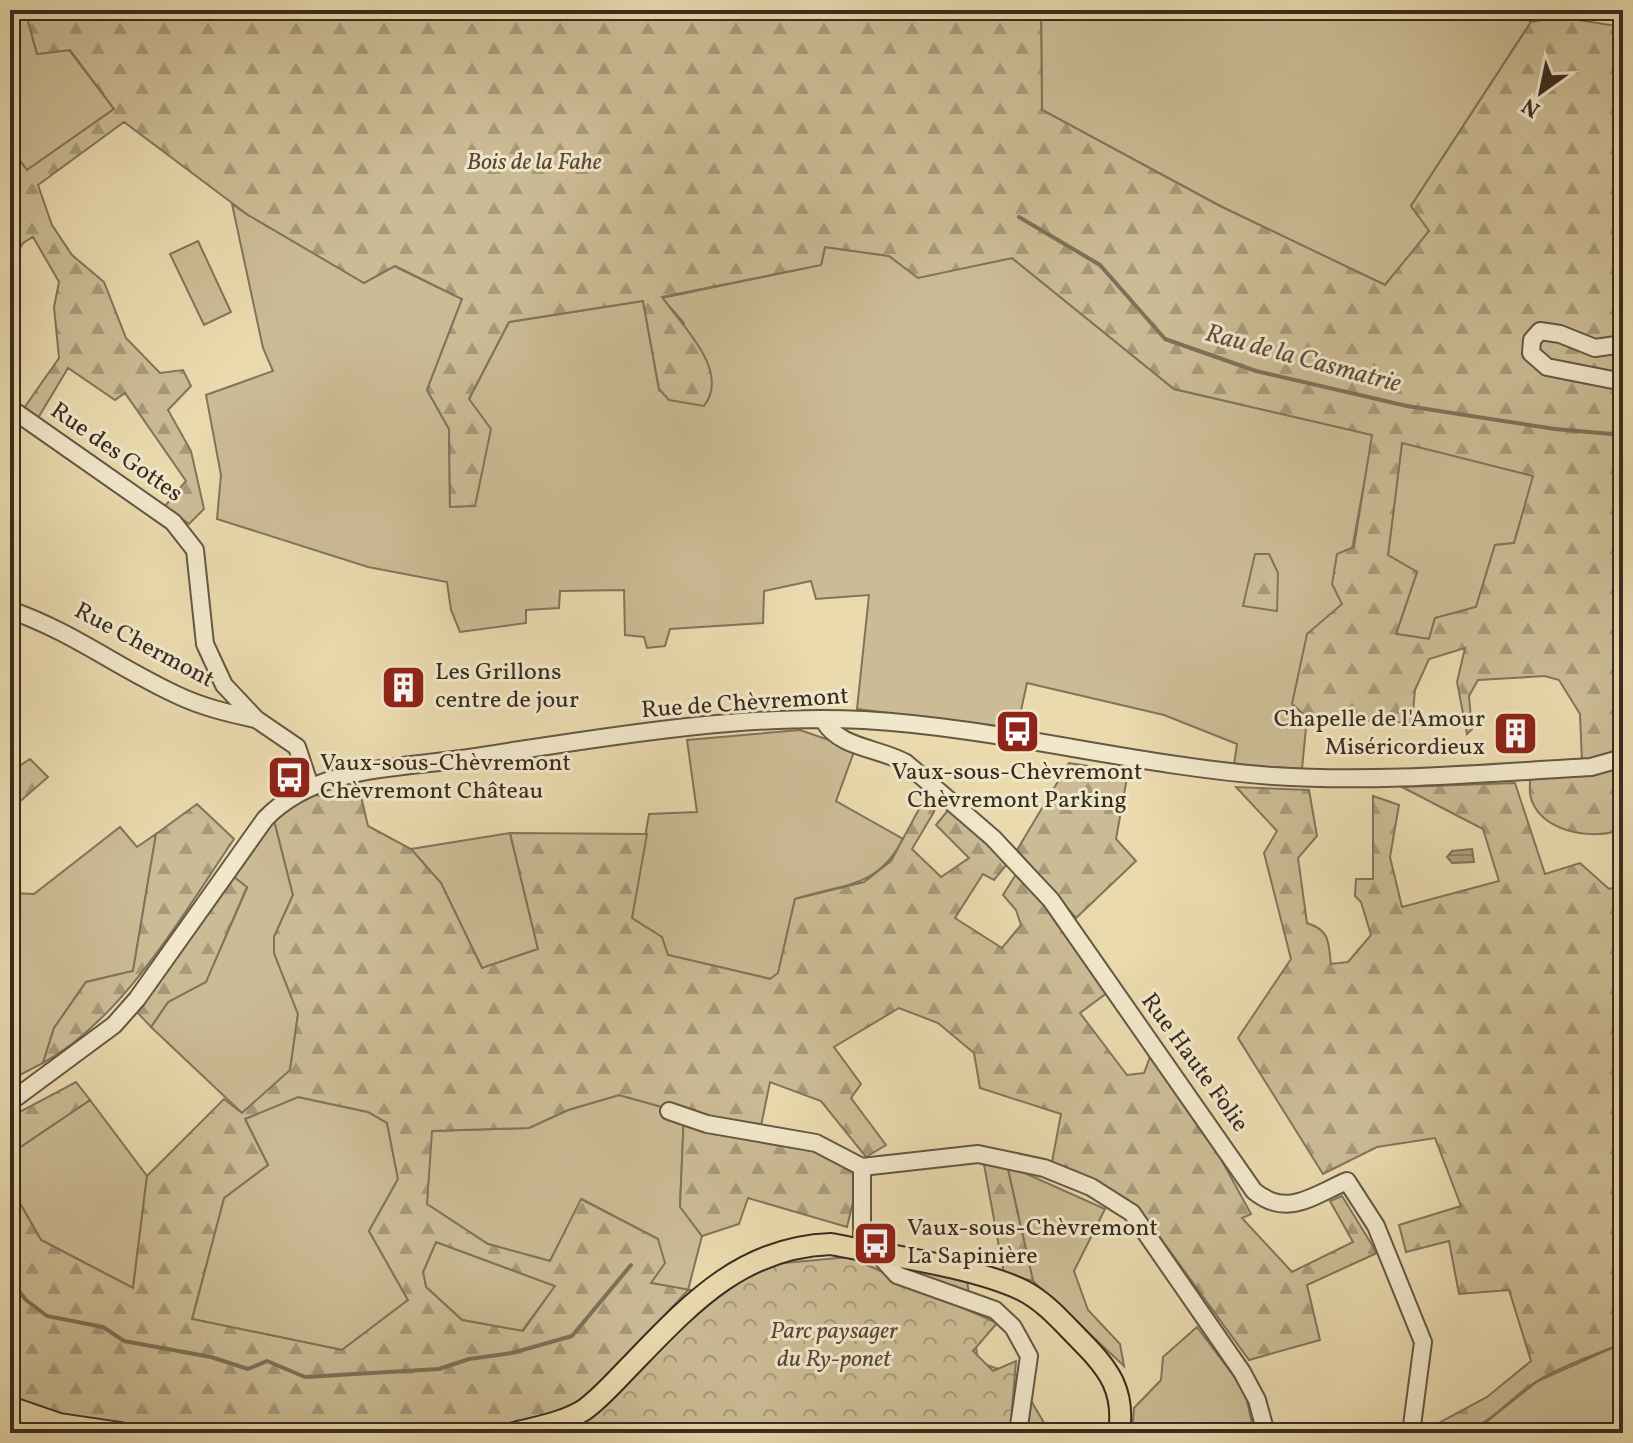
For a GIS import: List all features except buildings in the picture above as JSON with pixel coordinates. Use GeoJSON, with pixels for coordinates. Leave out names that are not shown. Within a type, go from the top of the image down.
{"type":"FeatureCollection","features":[{"type":"Feature","properties":{"kind":"main road"},"geometry":{"type":"LineString","coordinates":[[514,1433],[554,1423],[583,1410],[698,1296],[747,1266],[804,1245],[831,1244],[995,1279],[1046,1305],[1103,1364],[1117,1384],[1121,1406],[1119,1433]]}},
{"type":"Feature","properties":{"kind":"main road"},"geometry":{"type":"LineString","coordinates":[[10,1407],[59,1424],[120,1433]]}},
{"type":"Feature","properties":{"kind":"street"},"geometry":{"type":"LineString","coordinates":[[1623,344],[1595,348],[1560,334],[1540,331],[1532,340],[1531,353],[1547,367],[1623,382]]}},
{"type":"Feature","properties":{"kind":"street","name":"Rue des Gottes"},"geometry":{"type":"LineString","coordinates":[[10,408],[173,522],[187,539],[195,550],[205,644],[224,685],[256,719],[297,747],[310,786]]}},
{"type":"Feature","properties":{"kind":"street","name":"Rue Chermont"},"geometry":{"type":"LineString","coordinates":[[10,610],[54,625],[176,695],[210,709],[256,719]]}},
{"type":"Feature","properties":{"kind":"street","name":"Rue de Chèvremont"},"geometry":{"type":"LineString","coordinates":[[10,1102],[114,1025],[146,987],[265,819],[283,801],[310,786],[359,773],[587,740],[756,723],[863,720],[963,731],[1277,776],[1384,779],[1591,767],[1623,758]]}},
{"type":"Feature","properties":{"kind":"street","name":"Rue Haute Folie"},"geometry":{"type":"LineString","coordinates":[[824,721],[839,738],[891,754],[906,763],[993,838],[1051,900],[1254,1191],[1270,1204],[1287,1206],[1347,1181],[1376,1226],[1423,1342],[1411,1433]]}},
{"type":"Feature","properties":{"kind":"street"},"geometry":{"type":"LineString","coordinates":[[669,1111],[707,1124],[816,1143],[862,1167],[978,1154],[1044,1168],[1091,1187],[1132,1213],[1242,1372],[1257,1400],[1266,1433]]}},
{"type":"Feature","properties":{"kind":"street"},"geometry":{"type":"LineString","coordinates":[[862,1167],[870,1252],[897,1275],[995,1310],[1013,1327],[1029,1356],[1018,1433]]}},
{"type":"Feature","properties":{"kind":"street"},"geometry":{"type":"LineString","coordinates":[[10,1428],[19,1433]]}},
{"type":"Feature","properties":{"kind":"green space"},"geometry":{"type":"Polygon","coordinates":[[[10,10],[25,10],[37,54],[69,50],[114,109],[27,170],[10,148],[10,10]]]}},
{"type":"Feature","properties":{"kind":"green space","name":"Bois de la Fahe"},"geometry":{"type":"Polygon","coordinates":[[[25,10],[1041,10],[1042,110],[1220,206],[1385,285],[1429,231],[1411,206],[1531,22],[1560,17],[1623,27],[1623,829],[1597,834],[1568,831],[1543,818],[1535,807],[1530,794],[1531,768],[1582,762],[1580,714],[1559,680],[1545,676],[1478,680],[1469,696],[1472,729],[1467,734],[1457,682],[1465,648],[1429,659],[1415,690],[1412,723],[1307,717],[1292,704],[1307,634],[1342,604],[1332,584],[1337,554],[1354,547],[1372,435],[1174,389],[1012,258],[918,278],[889,256],[825,247],[821,265],[662,297],[701,349],[708,364],[712,378],[711,392],[704,406],[669,400],[659,389],[643,301],[509,322],[469,399],[491,429],[475,506],[450,507],[449,429],[427,390],[462,299],[395,266],[364,283],[248,215],[124,122],[38,185],[52,225],[72,255],[104,282],[126,338],[160,373],[183,370],[191,386],[168,410],[191,451],[204,509],[189,524],[165,506],[186,481],[125,393],[115,400],[68,368],[38,418],[24,408],[59,358],[54,307],[59,282],[33,237],[23,243],[10,266],[10,148],[27,170],[114,109],[70,50],[37,54],[25,10]],[[1402,443],[1388,555],[1417,572],[1396,634],[1429,639],[1435,618],[1476,607],[1495,545],[1514,543],[1533,476],[1402,443]]]}},
{"type":"Feature","properties":{"kind":"green space"},"geometry":{"type":"Polygon","coordinates":[[[1041,10],[1507,10],[1531,22],[1411,206],[1430,231],[1385,285],[1220,206],[1042,110],[1041,10]]]}},
{"type":"Feature","properties":{"kind":"green space"},"geometry":{"type":"Polygon","coordinates":[[[232,204],[248,215],[394,266],[462,299],[427,390],[449,429],[450,507],[469,399],[509,322],[643,301],[659,389],[684,323],[662,298],[821,265],[825,247],[889,256],[918,277],[1012,258],[1174,389],[1373,435],[1342,604],[1292,703],[1307,717],[1302,769],[1234,765],[1237,744],[1164,715],[1027,683],[1017,729],[857,709],[869,595],[816,599],[811,581],[764,591],[763,623],[670,629],[665,646],[647,648],[644,637],[625,635],[624,590],[560,591],[559,608],[526,610],[526,623],[460,632],[451,610],[447,582],[368,567],[217,519],[221,475],[206,395],[273,371],[263,348],[232,204]]]}},
{"type":"Feature","properties":{"kind":"green space"},"geometry":{"type":"Polygon","coordinates":[[[198,241],[231,312],[204,325],[170,254],[198,241]]]}},
{"type":"Feature","properties":{"kind":"green space"},"geometry":{"type":"Polygon","coordinates":[[[1402,442],[1534,476],[1514,543],[1495,545],[1476,607],[1435,618],[1429,639],[1396,634],[1417,572],[1388,555],[1402,442]]]}},
{"type":"Feature","properties":{"kind":"green space"},"geometry":{"type":"Polygon","coordinates":[[[1255,554],[1269,554],[1278,573],[1277,611],[1243,606],[1255,554]]]}},
{"type":"Feature","properties":{"kind":"green space"},"geometry":{"type":"Polygon","coordinates":[[[800,730],[855,749],[836,801],[903,839],[893,855],[870,876],[795,899],[778,974],[771,979],[668,955],[631,918],[649,814],[697,812],[687,740],[800,730]]]}},
{"type":"Feature","properties":{"kind":"green space"},"geometry":{"type":"Polygon","coordinates":[[[30,759],[48,777],[10,810],[10,772],[30,759]]]}},
{"type":"Feature","properties":{"kind":"green space"},"geometry":{"type":"Polygon","coordinates":[[[1069,763],[1128,772],[1116,839],[1136,861],[1076,918],[1017,850],[1069,763]]]}},
{"type":"Feature","properties":{"kind":"green space"},"geometry":{"type":"Polygon","coordinates":[[[1515,783],[1545,874],[1580,863],[1609,889],[1623,885],[1623,1343],[1547,1375],[1472,1428],[1442,1433],[1435,1425],[1487,1397],[1531,1361],[1509,1290],[1459,1294],[1449,1241],[1406,1252],[1399,1225],[1461,1206],[1435,1138],[1377,1147],[1323,1174],[1238,1038],[1291,959],[1264,853],[1277,831],[1236,787],[1309,790],[1317,836],[1298,858],[1307,923],[1324,934],[1331,964],[1348,962],[1371,935],[1361,902],[1355,896],[1356,879],[1373,879],[1373,796],[1399,805],[1390,857],[1402,907],[1499,881],[1483,829],[1402,787],[1515,783]]]}},
{"type":"Feature","properties":{"kind":"green space"},"geometry":{"type":"Polygon","coordinates":[[[360,792],[368,826],[411,849],[441,883],[482,968],[538,949],[510,833],[647,834],[632,918],[662,937],[668,955],[770,979],[778,973],[795,899],[864,882],[891,861],[926,796],[935,800],[934,812],[912,849],[941,877],[969,858],[936,825],[954,803],[1012,858],[994,880],[983,874],[955,918],[1002,948],[1021,925],[1016,910],[1003,895],[1020,868],[1111,990],[1080,1013],[1127,1075],[1144,1073],[1150,1057],[1203,1126],[1251,1214],[1242,1218],[1292,1272],[1353,1242],[1330,1201],[1342,1196],[1377,1253],[1307,1285],[1320,1340],[1249,1360],[1140,1210],[1052,1162],[1061,1114],[980,1088],[974,1053],[938,1023],[899,1008],[834,1047],[861,1084],[851,1098],[886,1145],[866,1157],[821,1101],[770,1082],[761,1126],[821,1143],[860,1173],[847,1227],[748,1198],[739,1224],[702,1236],[680,1207],[684,1113],[619,1095],[568,1110],[529,1128],[432,1131],[427,1204],[488,1244],[550,1261],[581,1199],[658,1239],[665,1263],[651,1283],[713,1294],[849,1257],[967,1280],[978,1362],[1016,1375],[1050,1433],[10,1433],[10,1186],[41,1240],[133,1288],[147,1176],[224,1099],[242,1113],[290,1070],[298,1014],[274,953],[274,937],[293,895],[274,820],[310,794],[327,797],[360,792]],[[298,1097],[245,1119],[268,1165],[224,1198],[192,1319],[342,1350],[408,1300],[369,1231],[398,1179],[387,1123],[368,1112],[298,1097]],[[436,1242],[423,1272],[426,1287],[462,1320],[523,1331],[555,1286],[436,1242]]]}},
{"type":"Feature","properties":{"kind":"green space"},"geometry":{"type":"Polygon","coordinates":[[[197,804],[234,839],[172,931],[125,993],[72,1044],[43,1063],[54,1028],[86,982],[133,971],[156,834],[197,804]]]}},
{"type":"Feature","properties":{"kind":"green space"},"geometry":{"type":"Polygon","coordinates":[[[274,820],[293,895],[274,937],[274,953],[298,1014],[290,1071],[242,1113],[151,1027],[168,1002],[206,981],[247,888],[234,877],[274,820]]]}},
{"type":"Feature","properties":{"kind":"green space"},"geometry":{"type":"Polygon","coordinates":[[[120,827],[137,847],[156,834],[133,971],[86,982],[54,1028],[43,1063],[10,1080],[10,893],[34,894],[120,827]]]}},
{"type":"Feature","properties":{"kind":"green space"},"geometry":{"type":"Polygon","coordinates":[[[510,833],[538,949],[482,968],[441,883],[411,849],[510,833]]]}},
{"type":"Feature","properties":{"kind":"green space"},"geometry":{"type":"Polygon","coordinates":[[[234,877],[247,887],[206,982],[168,1002],[151,1027],[136,1011],[234,877]]]}},
{"type":"Feature","properties":{"kind":"green space"},"geometry":{"type":"Polygon","coordinates":[[[76,1082],[90,1100],[10,1154],[10,1117],[76,1082]]]}},
{"type":"Feature","properties":{"kind":"green space"},"geometry":{"type":"Polygon","coordinates":[[[619,1095],[684,1113],[680,1206],[702,1236],[688,1290],[651,1283],[658,1239],[582,1199],[550,1261],[488,1244],[427,1204],[431,1131],[529,1128],[568,1110],[619,1095]]]}},
{"type":"Feature","properties":{"kind":"green space"},"geometry":{"type":"Polygon","coordinates":[[[298,1097],[368,1112],[387,1123],[398,1179],[369,1231],[408,1300],[342,1350],[192,1319],[224,1198],[268,1165],[245,1119],[298,1097]]]}},
{"type":"Feature","properties":{"kind":"green space"},"geometry":{"type":"Polygon","coordinates":[[[90,1100],[147,1176],[133,1288],[41,1240],[10,1186],[10,1154],[90,1100]]]}},
{"type":"Feature","properties":{"kind":"green space"},"geometry":{"type":"Polygon","coordinates":[[[983,1159],[1007,1165],[1033,1281],[1004,1274],[983,1159]]]}},
{"type":"Feature","properties":{"kind":"green space"},"geometry":{"type":"Polygon","coordinates":[[[1007,1165],[1105,1209],[1074,1271],[1088,1310],[1120,1344],[1124,1366],[1033,1281],[1007,1165]]]}},
{"type":"Feature","properties":{"kind":"green space"},"geometry":{"type":"Polygon","coordinates":[[[436,1242],[555,1286],[522,1331],[462,1320],[426,1287],[423,1272],[436,1242]]]}},
{"type":"Feature","properties":{"kind":"green space","name":"Parc paysager du Ry-ponet"},"geometry":{"type":"Polygon","coordinates":[[[849,1257],[997,1323],[973,1351],[993,1371],[1016,1361],[1010,1433],[509,1433],[568,1420],[688,1290],[714,1294],[773,1264],[849,1257]]]}},
{"type":"Feature","properties":{"kind":"green space"},"geometry":{"type":"Polygon","coordinates":[[[1197,1327],[1245,1391],[1254,1433],[1132,1433],[1134,1408],[1161,1380],[1163,1357],[1197,1327]]]}},
{"type":"Feature","properties":{"kind":"green space"},"geometry":{"type":"Polygon","coordinates":[[[1623,1343],[1623,1433],[1465,1433],[1485,1423],[1538,1381],[1623,1343]]]}},
{"type":"Feature","properties":{"kind":"shaded area"},"geometry":{"type":"Polygon","coordinates":[[[1472,849],[1474,862],[1452,863],[1447,857],[1452,851],[1472,849]]]}},
{"type":"Feature","properties":{"kind":"waterway","name":"Rau de la Casmatrie"},"geometry":{"type":"LineString","coordinates":[[1019,217],[1100,265],[1165,339],[1256,371],[1407,406],[1555,429],[1623,435]]}},
{"type":"Feature","properties":{"kind":"waterway"},"geometry":{"type":"LineString","coordinates":[[10,1280],[26,1300],[47,1316],[103,1327],[124,1341],[211,1357],[248,1369],[267,1361],[305,1377],[439,1369],[469,1359],[512,1353],[572,1336],[631,1265]]}},
{"type":"Feature","properties":{"kind":"place","name":"Les Grillons centre de jour"},"geometry":{"type":"Point","coordinates":[404,687]}},
{"type":"Feature","properties":{"kind":"place","name":"Vaux-sous-Chèvremont Chèvremont Parking"},"geometry":{"type":"Point","coordinates":[1017,731]}},
{"type":"Feature","properties":{"kind":"place","name":"Chapelle de l'Amour Miséricordieux"},"geometry":{"type":"Point","coordinates":[1516,734]}},
{"type":"Feature","properties":{"kind":"place","name":"Vaux-sous-Chèvremont Chèvremont Château"},"geometry":{"type":"Point","coordinates":[289,778]}},
{"type":"Feature","properties":{"kind":"place","name":"Vaux-sous-Chèvremont La Sapinière"},"geometry":{"type":"Point","coordinates":[876,1243]}}]}
